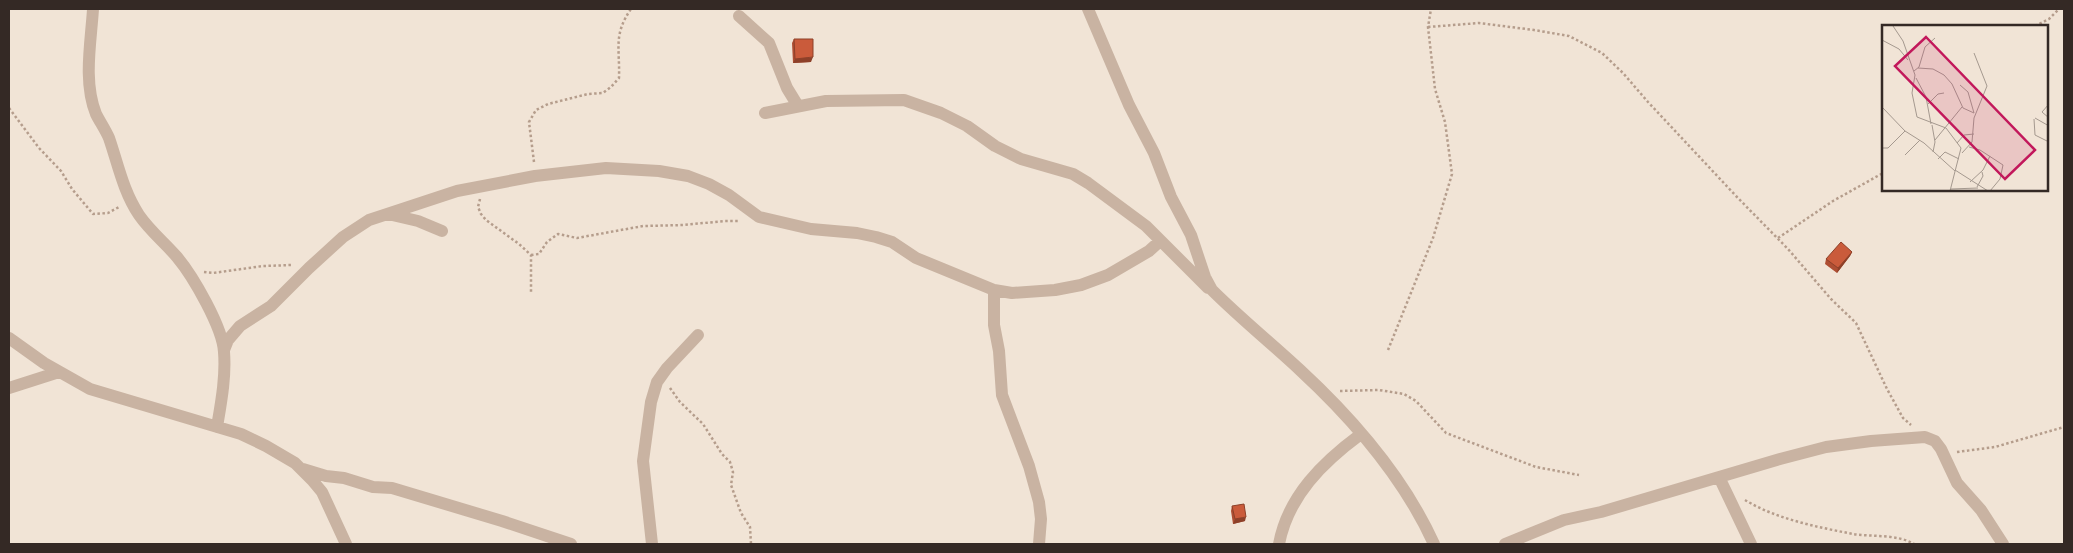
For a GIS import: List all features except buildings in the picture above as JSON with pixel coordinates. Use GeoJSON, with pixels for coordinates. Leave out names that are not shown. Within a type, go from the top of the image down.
{"type":"FeatureCollection","features":[{"type":"Feature","properties":{"kind":"street"},"geometry":{"type":"LineString","coordinates":[[93,9],[89,65],[96,115],[109,138],[123,183],[139,214],[178,257],[190,275],[215,322],[224,350],[224,376],[217,427]]}},
{"type":"Feature","properties":{"kind":"street"},"geometry":{"type":"LineString","coordinates":[[1088,9],[1125,97],[1152,148],[1171,197],[1191,235],[1205,277],[1212,290]]}},
{"type":"Feature","properties":{"kind":"street"},"geometry":{"type":"LineString","coordinates":[[739,16],[769,43],[787,88],[798,106]]}},
{"type":"Feature","properties":{"kind":"street"},"geometry":{"type":"LineString","coordinates":[[765,113],[826,101],[904,100],[941,113],[967,126],[995,146],[1021,159],[1073,174],[1119,206],[1160,241],[1199,280],[1318,388],[1361,434],[1405,492],[1434,544]]}},
{"type":"Feature","properties":{"kind":"street"},"geometry":{"type":"LineString","coordinates":[[224,350],[228,340],[236,331],[271,306],[343,237],[369,220],[385,213],[457,191],[535,176],[606,168],[680,174],[699,180],[723,192],[759,217],[811,229],[857,233],[876,237],[896,245],[916,258],[994,290],[1012,293],[1035,293],[1081,284],[1108,275],[1135,261],[1160,241]]}},
{"type":"Feature","properties":{"kind":"street"},"geometry":{"type":"LineString","coordinates":[[385,213],[418,221],[442,231]]}},
{"type":"Feature","properties":{"kind":"street"},"geometry":{"type":"LineString","coordinates":[[994,290],[994,325],[1000,359],[1002,395],[1029,466],[1039,502],[1041,520],[1039,544]]}},
{"type":"Feature","properties":{"kind":"street"},"geometry":{"type":"LineString","coordinates":[[652,544],[643,461],[651,402],[657,382],[664,372],[698,335]]}},
{"type":"Feature","properties":{"kind":"street"},"geometry":{"type":"LineString","coordinates":[[9,338],[44,363],[90,389],[241,434],[266,446],[300,468],[322,492],[346,544]]}},
{"type":"Feature","properties":{"kind":"street"},"geometry":{"type":"LineString","coordinates":[[9,388],[59,372]]}},
{"type":"Feature","properties":{"kind":"street"},"geometry":{"type":"LineString","coordinates":[[1279,544],[1292,506],[1316,472],[1361,434]]}},
{"type":"Feature","properties":{"kind":"street"},"geometry":{"type":"LineString","coordinates":[[1505,544],[1564,520],[1722,482],[1826,448],[1871,441],[1925,438],[1935,441],[1943,453],[1957,483],[1981,510],[2003,544]]}},
{"type":"Feature","properties":{"kind":"street"},"geometry":{"type":"LineString","coordinates":[[300,468],[326,476],[392,488],[571,544]]}},
{"type":"Feature","properties":{"kind":"street"},"geometry":{"type":"LineString","coordinates":[[1722,482],[1751,544]]}},
{"type":"Feature","properties":{"kind":"path"},"geometry":{"type":"LineString","coordinates":[[535,176],[529,122],[532,114],[548,104],[588,94],[603,93],[611,88],[619,78],[617,40],[620,29],[632,9]]}},
{"type":"Feature","properties":{"kind":"path"},"geometry":{"type":"LineString","coordinates":[[1388,350],[1433,238],[1452,174],[1445,122],[1435,89],[1428,27],[1431,9]]}},
{"type":"Feature","properties":{"kind":"path"},"geometry":{"type":"LineString","coordinates":[[2037,25],[2049,19],[2059,9]]}},
{"type":"Feature","properties":{"kind":"path"},"geometry":{"type":"LineString","coordinates":[[1428,27],[1480,23],[1534,30],[1569,36],[1602,53],[1778,238],[1831,299],[1856,323],[1903,418],[1925,438]]}},
{"type":"Feature","properties":{"kind":"path"},"geometry":{"type":"LineString","coordinates":[[9,108],[40,148],[61,171],[72,189],[93,214],[108,213],[132,200]]}},
{"type":"Feature","properties":{"kind":"path"},"geometry":{"type":"LineString","coordinates":[[1778,238],[1833,201],[1882,174]]}},
{"type":"Feature","properties":{"kind":"path"},"geometry":{"type":"LineString","coordinates":[[483,186],[478,207],[480,214],[531,255],[539,254],[547,242],[558,234],[577,238],[643,226],[683,226],[725,221],[743,222]]}},
{"type":"Feature","properties":{"kind":"path"},"geometry":{"type":"LineString","coordinates":[[531,255],[531,292]]}},
{"type":"Feature","properties":{"kind":"path"},"geometry":{"type":"LineString","coordinates":[[201,272],[213,273],[299,263]]}},
{"type":"Feature","properties":{"kind":"path"},"geometry":{"type":"LineString","coordinates":[[664,372],[670,388],[680,402],[703,424],[722,454],[730,462],[733,472],[731,486],[741,512],[750,527],[751,544]]}},
{"type":"Feature","properties":{"kind":"path"},"geometry":{"type":"LineString","coordinates":[[1318,388],[1340,391],[1379,390],[1404,394],[1416,401],[1446,433],[1536,466],[1579,475]]}},
{"type":"Feature","properties":{"kind":"path"},"geometry":{"type":"LineString","coordinates":[[1943,453],[1995,447],[2064,427]]}},
{"type":"Feature","properties":{"kind":"path"},"geometry":{"type":"LineString","coordinates":[[1722,482],[1755,505],[1774,514],[1854,534],[1902,538],[1914,544]]}}]}
